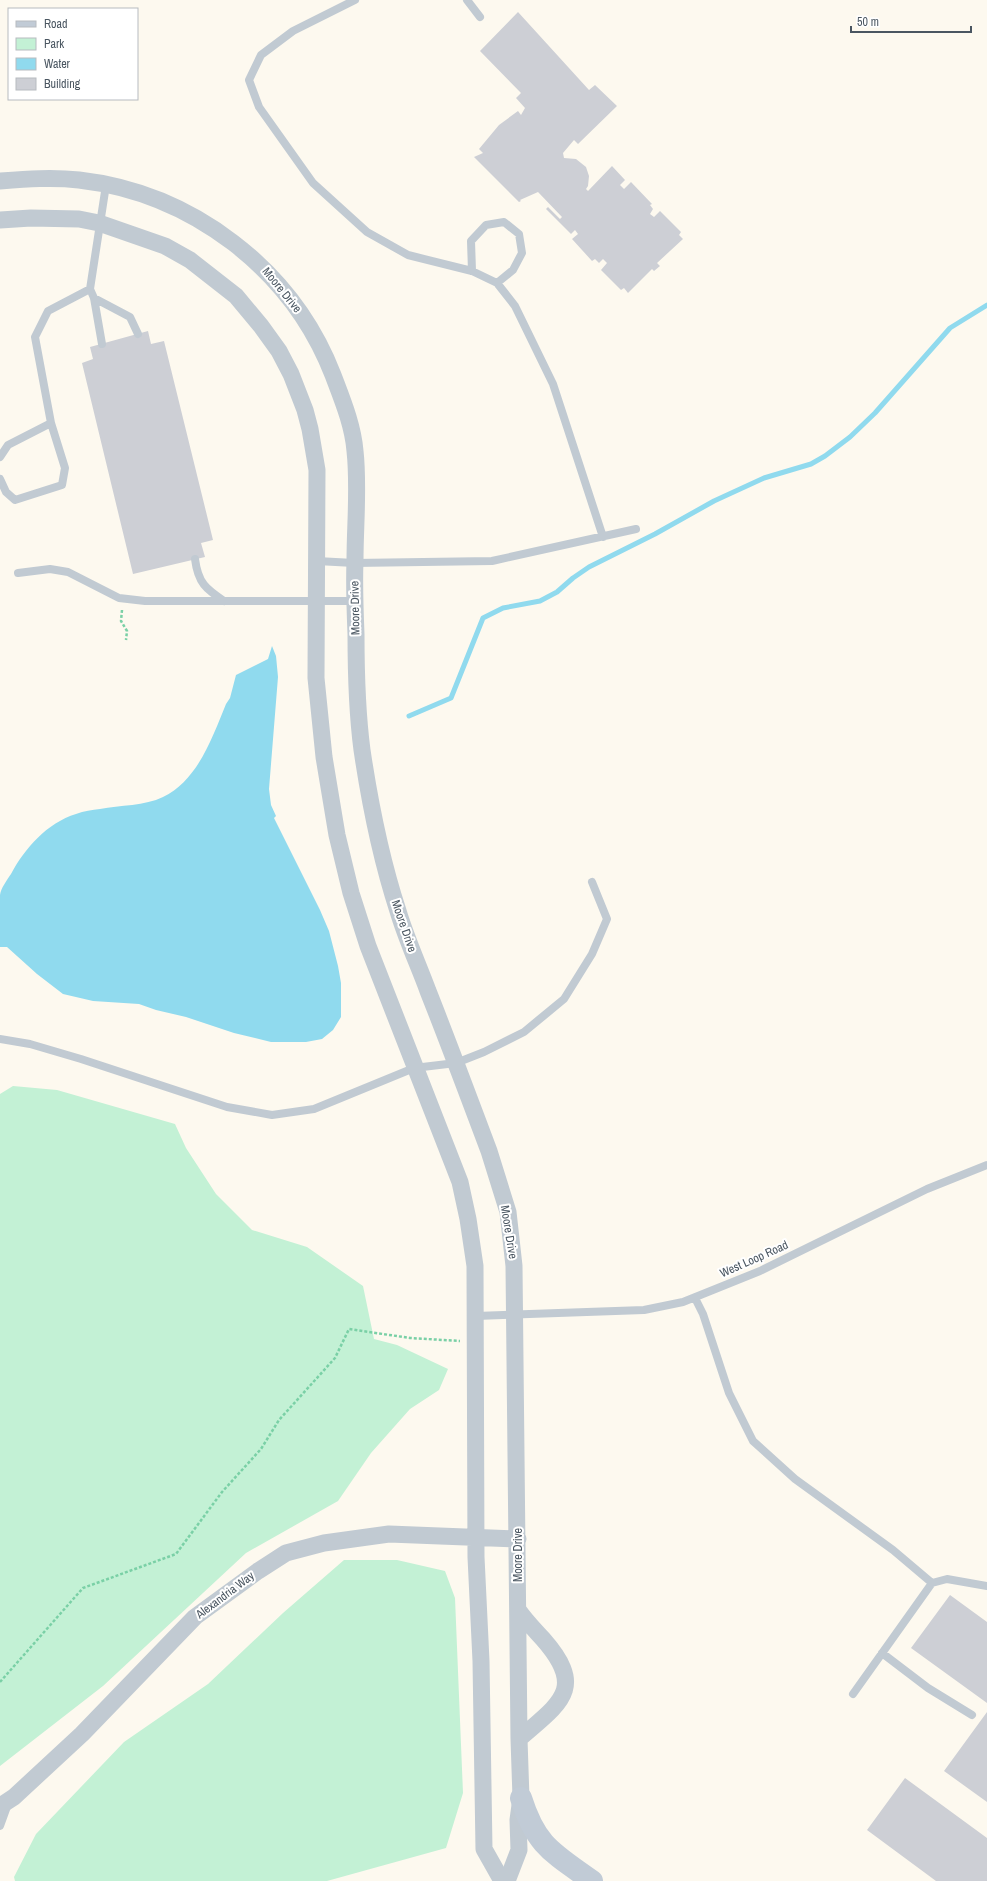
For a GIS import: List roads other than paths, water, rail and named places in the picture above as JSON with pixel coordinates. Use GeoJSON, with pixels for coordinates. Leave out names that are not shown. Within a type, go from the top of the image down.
{"type":"FeatureCollection","features":[{"type":"Feature","properties":{"kind":"main road"},"geometry":{"type":"LineString","coordinates":[[521,1798],[528,1820],[542,1842],[552,1853],[592,1881]]}},
{"type":"Feature","properties":{"kind":"street","name":"Moore Drive"},"geometry":{"type":"LineString","coordinates":[[0,181],[41,178],[80,180],[106,185],[150,197],[181,209],[217,230],[260,263],[287,294],[308,322],[326,357],[343,402],[355,447],[357,488],[354,563],[357,688],[362,749],[377,836],[398,912],[489,1151],[508,1212],[514,1266],[519,1611],[519,1739],[521,1798],[518,1820],[519,1850],[508,1881]]}},
{"type":"Feature","properties":{"kind":"street"},"geometry":{"type":"LineString","coordinates":[[0,220],[31,218],[79,219],[99,223],[165,246],[190,260],[236,296],[261,326],[279,352],[291,374],[310,429],[316,470],[316,678],[324,757],[337,836],[351,892],[368,946],[414,1068],[460,1182],[473,1245],[476,1316],[476,1537],[481,1661],[484,1849],[502,1881]]}},
{"type":"Feature","properties":{"kind":"street","name":"Alexandria Way"},"geometry":{"type":"LineString","coordinates":[[4,1803],[82,1734],[195,1617],[258,1571],[286,1553],[324,1543],[389,1534],[518,1539]]}},
{"type":"Feature","properties":{"kind":"street"},"geometry":{"type":"LineString","coordinates":[[519,1611],[525,1621],[557,1655],[566,1678],[566,1686],[560,1700],[519,1739]]}},
{"type":"Feature","properties":{"kind":"lane"},"geometry":{"type":"LineString","coordinates":[[355,0],[293,31],[261,56],[249,80],[259,107],[314,183],[367,232],[408,255],[472,271],[497,283],[515,306],[554,384],[603,537]]}},
{"type":"Feature","properties":{"kind":"lane"},"geometry":{"type":"LineString","coordinates":[[467,0],[480,16]]}},
{"type":"Feature","properties":{"kind":"lane"},"geometry":{"type":"LineString","coordinates":[[102,344],[94,298],[90,289],[106,185]]}},
{"type":"Feature","properties":{"kind":"lane"},"geometry":{"type":"LineString","coordinates":[[472,271],[471,241],[486,225],[504,222],[519,234],[522,253],[513,270],[497,283]]}},
{"type":"Feature","properties":{"kind":"lane"},"geometry":{"type":"LineString","coordinates":[[0,479],[6,492],[15,500],[62,485],[65,468],[51,423],[35,337],[48,311],[90,289]]}},
{"type":"Feature","properties":{"kind":"lane"},"geometry":{"type":"LineString","coordinates":[[94,298],[130,317],[138,334]]}},
{"type":"Feature","properties":{"kind":"lane"},"geometry":{"type":"LineString","coordinates":[[0,457],[8,445],[51,423]]}},
{"type":"Feature","properties":{"kind":"lane"},"geometry":{"type":"LineString","coordinates":[[317,561],[354,563],[492,561],[636,529]]}},
{"type":"Feature","properties":{"kind":"lane"},"geometry":{"type":"LineString","coordinates":[[195,559],[197,572],[207,589],[225,601]]}},
{"type":"Feature","properties":{"kind":"lane"},"geometry":{"type":"LineString","coordinates":[[18,573],[50,569],[68,572],[119,598],[145,602],[355,601]]}},
{"type":"Feature","properties":{"kind":"lane"},"geometry":{"type":"LineString","coordinates":[[0,1039],[30,1044],[81,1059],[227,1107],[272,1115],[314,1109],[414,1068],[456,1063],[484,1052],[524,1032],[564,1000],[592,954],[607,919],[592,882]]}},
{"type":"Feature","properties":{"kind":"lane","name":"West Loop Road"},"geometry":{"type":"LineString","coordinates":[[476,1316],[515,1313],[644,1310],[684,1302],[760,1271],[927,1189],[987,1165]]}},
{"type":"Feature","properties":{"kind":"lane"},"geometry":{"type":"LineString","coordinates":[[695,1298],[703,1314],[729,1393],[753,1441],[795,1479],[893,1550],[932,1583]]}},
{"type":"Feature","properties":{"kind":"lane"},"geometry":{"type":"LineString","coordinates":[[853,1694],[932,1583],[947,1580],[987,1586]]}},
{"type":"Feature","properties":{"kind":"lane"},"geometry":{"type":"LineString","coordinates":[[882,1653],[928,1688],[972,1715]]}},
{"type":"Feature","properties":{"kind":"lane"},"geometry":{"type":"LineString","coordinates":[[0,1826],[4,1803]]}},
{"type":"Feature","properties":{"kind":"water"},"geometry":{"type":"Polygon","coordinates":[[[272,646],[276,656],[278,677],[269,789],[271,805],[276,816],[274,818],[329,931],[341,983],[341,1017],[333,1030],[322,1039],[306,1042],[271,1042],[234,1033],[186,1017],[156,1010],[139,1004],[93,1001],[63,994],[37,974],[7,947],[0,947],[0,895],[4,884],[30,846],[46,830],[65,818],[85,811],[140,804],[156,800],[175,790],[195,769],[209,744],[230,698],[236,675],[268,659],[272,646]]]}},
{"type":"Feature","properties":{"kind":"waterway"},"geometry":{"type":"LineString","coordinates":[[409,716],[451,698],[483,618],[503,608],[540,601],[557,592],[589,567],[655,534],[714,501],[764,478],[811,464],[825,456],[850,437],[875,413],[950,328],[987,305]]}}]}
